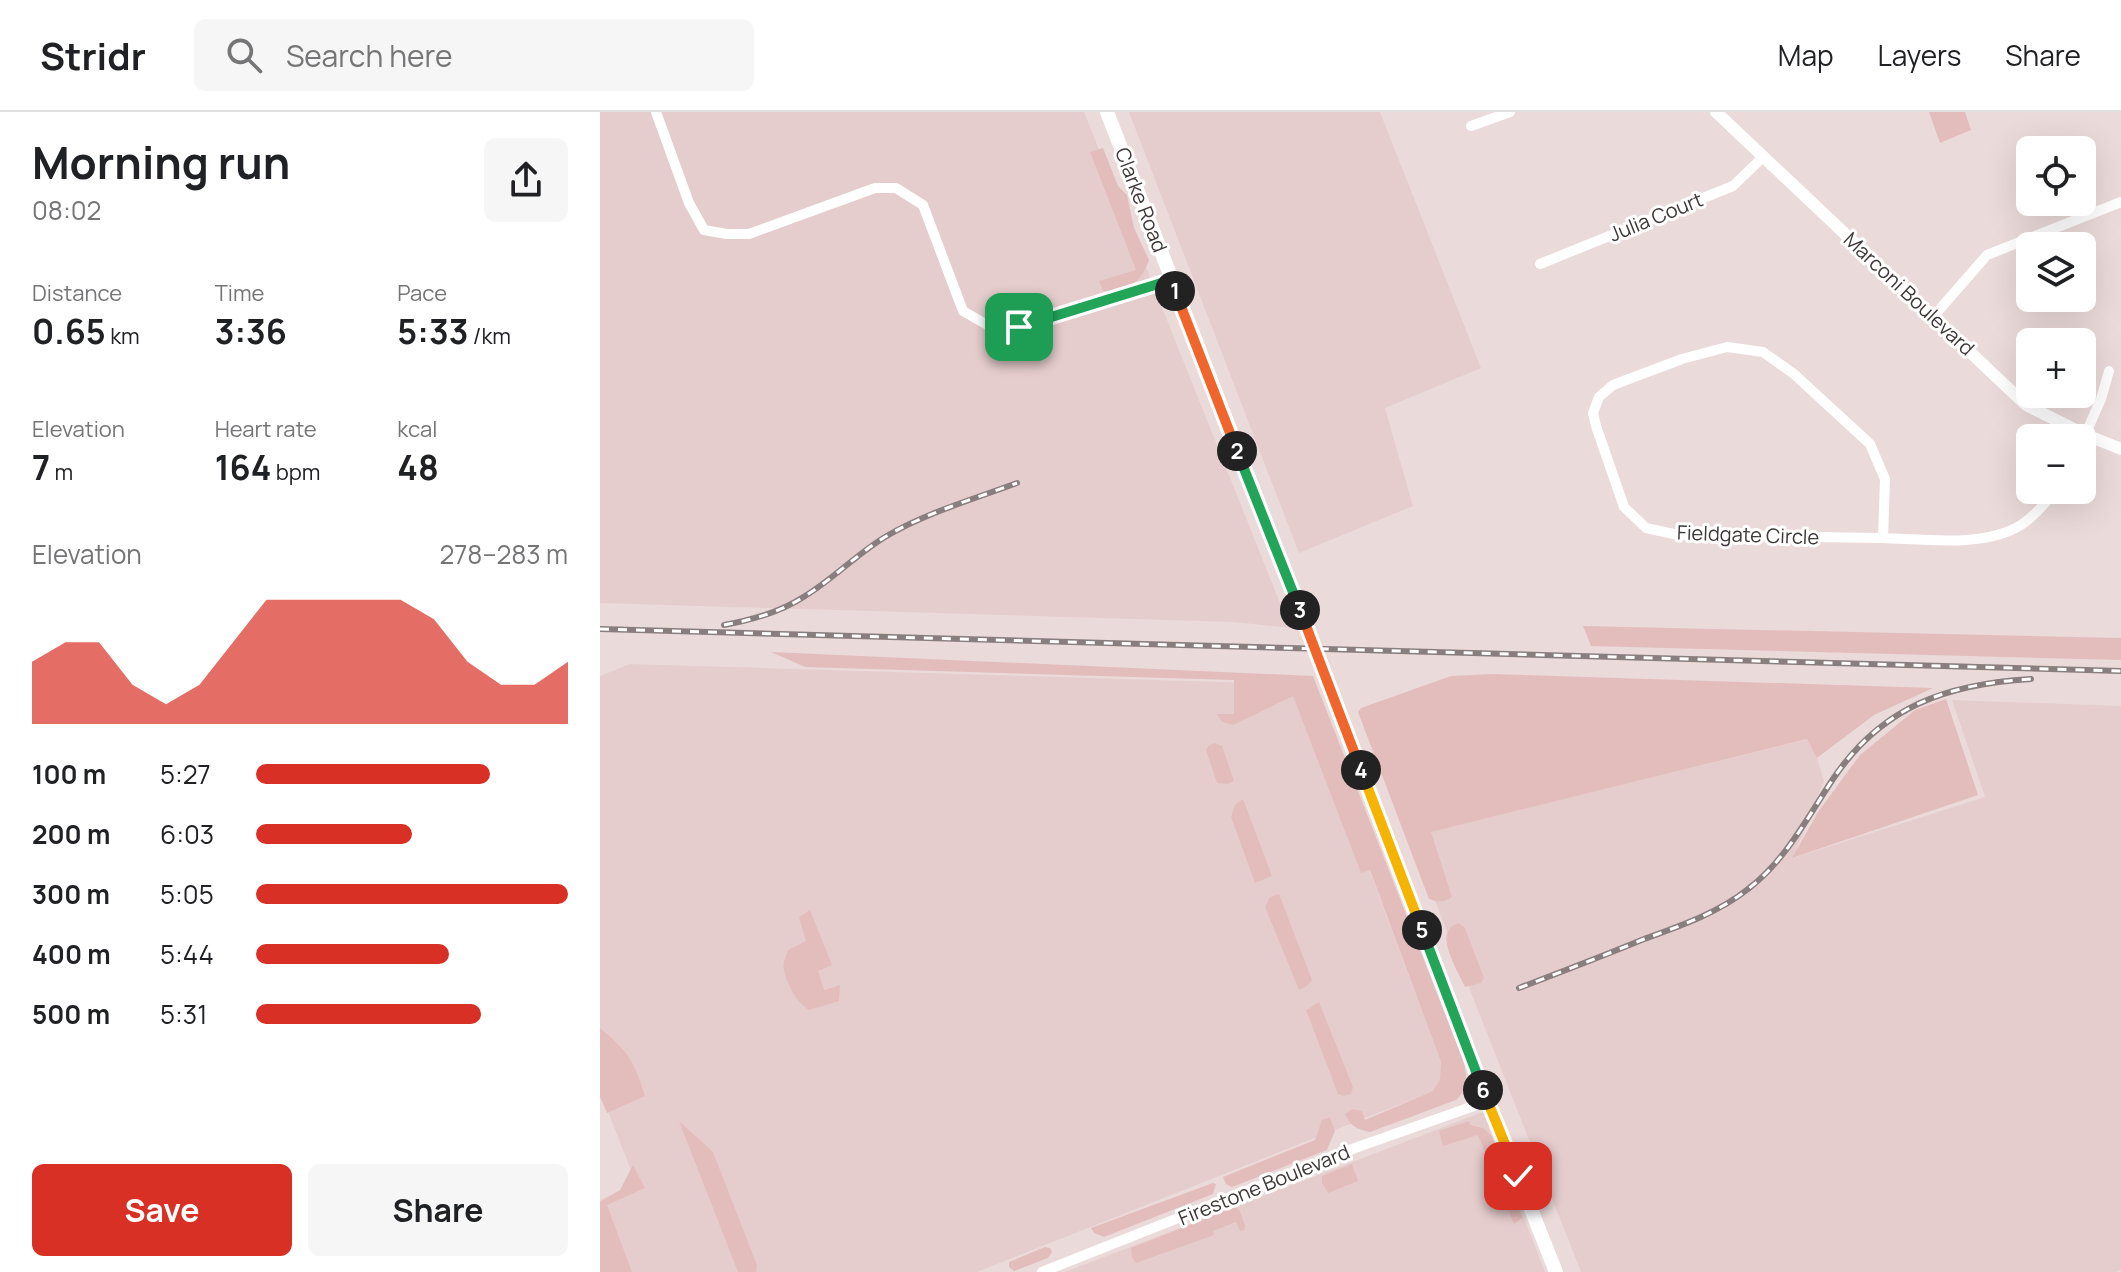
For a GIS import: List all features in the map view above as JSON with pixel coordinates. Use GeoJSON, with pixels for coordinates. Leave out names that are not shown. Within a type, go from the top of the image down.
{"type":"FeatureCollection","features":[{"type":"Feature","properties":{"kind":"main road","name":"Clarke Road"},"geometry":{"type":"LineString","coordinates":[[1107,112],[1556,1272]]}},
{"type":"Feature","properties":{"kind":"street"},"geometry":{"type":"LineString","coordinates":[[656,112],[689,203],[704,230],[749,234],[875,188],[896,188],[923,205],[963,311],[989,326],[1019,327],[1171,280]]}},
{"type":"Feature","properties":{"kind":"street"},"geometry":{"type":"LineString","coordinates":[[1471,126],[1510,112]]}},
{"type":"Feature","properties":{"kind":"street","name":"Marconi Boulevard"},"geometry":{"type":"LineString","coordinates":[[1716,112],[2026,405],[2058,424]]}},
{"type":"Feature","properties":{"kind":"street","name":"Julia Court"},"geometry":{"type":"LineString","coordinates":[[1540,264],[1733,186],[1763,157]]}},
{"type":"Feature","properties":{"kind":"street"},"geometry":{"type":"LineString","coordinates":[[1933,317],[1987,255],[2121,202]]}},
{"type":"Feature","properties":{"kind":"street","name":"Fieldgate Circle"},"geometry":{"type":"LineString","coordinates":[[1883,538],[1885,479],[1870,444],[1794,374],[1763,352],[1727,347],[1682,359],[1613,385],[1599,397],[1593,413],[1619,494],[1624,507],[1646,528],[1678,535],[1883,538],[1938,542],[2002,533],[2022,525],[2042,504]]}},
{"type":"Feature","properties":{"kind":"street"},"geometry":{"type":"LineString","coordinates":[[2090,424],[2109,371]]}},
{"type":"Feature","properties":{"kind":"street","name":"Marconi Boulevard"},"geometry":{"type":"LineString","coordinates":[[2096,442],[2121,449]]}},
{"type":"Feature","properties":{"kind":"street","name":"Firestone Boulevard"},"geometry":{"type":"LineString","coordinates":[[1042,1272],[1355,1148],[1488,1101]]}},
{"type":"Feature","properties":{"kind":"shaded area"},"geometry":{"type":"Polygon","coordinates":[[[600,112],[1084,112],[1290,628],[1234,622],[600,603],[600,112]]]}},
{"type":"Feature","properties":{"kind":"shaded area"},"geometry":{"type":"Polygon","coordinates":[[[1129,112],[1380,112],[1481,368],[1385,408],[1413,506],[1299,553],[1129,112]]]}},
{"type":"Feature","properties":{"kind":"shaded area"},"geometry":{"type":"Polygon","coordinates":[[[1929,112],[1965,112],[1971,130],[1940,143],[1929,112]]]}},
{"type":"Feature","properties":{"kind":"shaded area"},"geometry":{"type":"Polygon","coordinates":[[[1103,148],[1118,186],[1127,195],[1134,228],[1149,260],[1142,275],[1132,284],[1103,291],[1099,281],[1136,270],[1090,152],[1103,148]]]}},
{"type":"Feature","properties":{"kind":"shaded area"},"geometry":{"type":"Polygon","coordinates":[[[1583,626],[2121,638],[2121,660],[1591,646],[1583,626]]]}},
{"type":"Feature","properties":{"kind":"shaded area"},"geometry":{"type":"Polygon","coordinates":[[[771,652],[1313,676],[1463,1060],[1466,1076],[1463,1091],[1456,1100],[1370,1132],[1355,1127],[1345,1114],[1352,1109],[1362,1111],[1365,1120],[1433,1091],[1440,1080],[1441,1062],[1370,870],[1361,873],[1293,696],[1233,725],[1222,722],[1217,714],[1234,714],[1234,680],[805,667],[771,652]]]}},
{"type":"Feature","properties":{"kind":"shaded area"},"geometry":{"type":"Polygon","coordinates":[[[630,664],[1289,684],[1361,872],[1369,869],[1451,1084],[977,1272],[615,1272],[600,1231],[600,1200],[636,1183],[600,1091],[600,676],[630,664]]]}},
{"type":"Feature","properties":{"kind":"shaded area"},"geometry":{"type":"Polygon","coordinates":[[[1492,674],[1933,688],[1874,715],[1817,758],[1807,739],[1431,832],[1452,897],[1435,901],[1429,899],[1358,712],[1361,708],[1451,676],[1492,674]]]}},
{"type":"Feature","properties":{"kind":"shaded area"},"geometry":{"type":"Polygon","coordinates":[[[1946,699],[1978,795],[1792,858],[1818,812],[1860,755],[1915,710],[1946,699]]]}},
{"type":"Feature","properties":{"kind":"shaded area"},"geometry":{"type":"Polygon","coordinates":[[[1952,700],[2121,706],[2121,1270],[1581,1272],[1435,901],[1430,832],[1808,739],[1824,781],[1793,858],[1985,797],[1952,700]]]}},
{"type":"Feature","properties":{"kind":"shaded area"},"geometry":{"type":"Polygon","coordinates":[[[1215,743],[1222,746],[1234,781],[1228,784],[1217,783],[1206,750],[1215,743]]]}},
{"type":"Feature","properties":{"kind":"shaded area"},"geometry":{"type":"Polygon","coordinates":[[[1243,799],[1272,876],[1255,883],[1231,817],[1235,805],[1243,799]]]}},
{"type":"Feature","properties":{"kind":"shaded area"},"geometry":{"type":"Polygon","coordinates":[[[1279,894],[1312,980],[1299,990],[1265,907],[1270,897],[1279,894]]]}},
{"type":"Feature","properties":{"kind":"shaded area"},"geometry":{"type":"Polygon","coordinates":[[[810,910],[832,965],[818,971],[824,990],[840,985],[839,1001],[809,1010],[793,993],[784,965],[788,950],[806,941],[799,917],[810,910]]]}},
{"type":"Feature","properties":{"kind":"shaded area"},"geometry":{"type":"Polygon","coordinates":[[[1459,923],[1465,928],[1484,978],[1481,983],[1465,987],[1447,942],[1451,927],[1459,923]]]}},
{"type":"Feature","properties":{"kind":"shaded area"},"geometry":{"type":"Polygon","coordinates":[[[1319,1002],[1353,1087],[1351,1094],[1338,1094],[1306,1010],[1319,1002]]]}},
{"type":"Feature","properties":{"kind":"shaded area"},"geometry":{"type":"Polygon","coordinates":[[[600,1028],[629,1058],[645,1096],[607,1113],[600,1097],[600,1028]]]}},
{"type":"Feature","properties":{"kind":"shaded area"},"geometry":{"type":"Polygon","coordinates":[[[1483,1112],[1545,1272],[1065,1272],[1483,1112]]]}},
{"type":"Feature","properties":{"kind":"shaded area"},"geometry":{"type":"Polygon","coordinates":[[[1330,1117],[1335,1131],[1327,1150],[1232,1187],[1226,1184],[1223,1177],[1315,1140],[1322,1120],[1330,1117]]]}},
{"type":"Feature","properties":{"kind":"shaded area"},"geometry":{"type":"Polygon","coordinates":[[[679,1121],[713,1152],[757,1265],[756,1272],[738,1272],[679,1121]]]}},
{"type":"Feature","properties":{"kind":"shaded area"},"geometry":{"type":"Polygon","coordinates":[[[1469,1121],[1470,1125],[1483,1128],[1491,1135],[1522,1218],[1514,1224],[1478,1135],[1443,1146],[1439,1131],[1469,1121]]]}},
{"type":"Feature","properties":{"kind":"shaded area"},"geometry":{"type":"Polygon","coordinates":[[[1352,1164],[1358,1181],[1328,1193],[1322,1176],[1352,1164]]]}},
{"type":"Feature","properties":{"kind":"shaded area"},"geometry":{"type":"Polygon","coordinates":[[[633,1165],[645,1188],[607,1205],[632,1272],[600,1272],[600,1202],[620,1190],[633,1165]]]}},
{"type":"Feature","properties":{"kind":"shaded area"},"geometry":{"type":"Polygon","coordinates":[[[1216,1184],[1213,1194],[1104,1237],[1094,1233],[1091,1228],[1216,1184]]]}},
{"type":"Feature","properties":{"kind":"shaded area"},"geometry":{"type":"Polygon","coordinates":[[[1235,1207],[1239,1209],[1244,1230],[1240,1231],[1236,1222],[1213,1231],[1214,1235],[1136,1263],[1132,1257],[1131,1248],[1235,1207]]]}},
{"type":"Feature","properties":{"kind":"shaded area"},"geometry":{"type":"Polygon","coordinates":[[[1045,1247],[1052,1252],[1048,1258],[1014,1271],[1009,1267],[1009,1262],[1045,1247]]]}},
{"type":"Feature","properties":{"kind":"railway"},"geometry":{"type":"LineString","coordinates":[[724,625],[786,607],[900,528],[1017,483]]}},
{"type":"Feature","properties":{"kind":"railway"},"geometry":{"type":"LineString","coordinates":[[600,629],[2121,671]]}},
{"type":"Feature","properties":{"kind":"railway"},"geometry":{"type":"LineString","coordinates":[[1519,988],[1685,924],[1736,898],[1761,878],[1785,852],[1852,754],[1895,717],[1919,704],[1972,686],[2031,679]]}},
{"type":"Feature","properties":{"kind":"route"},"geometry":{"type":"LineString","coordinates":[[1019,327],[1171,280],[1518,1176]]}}]}
